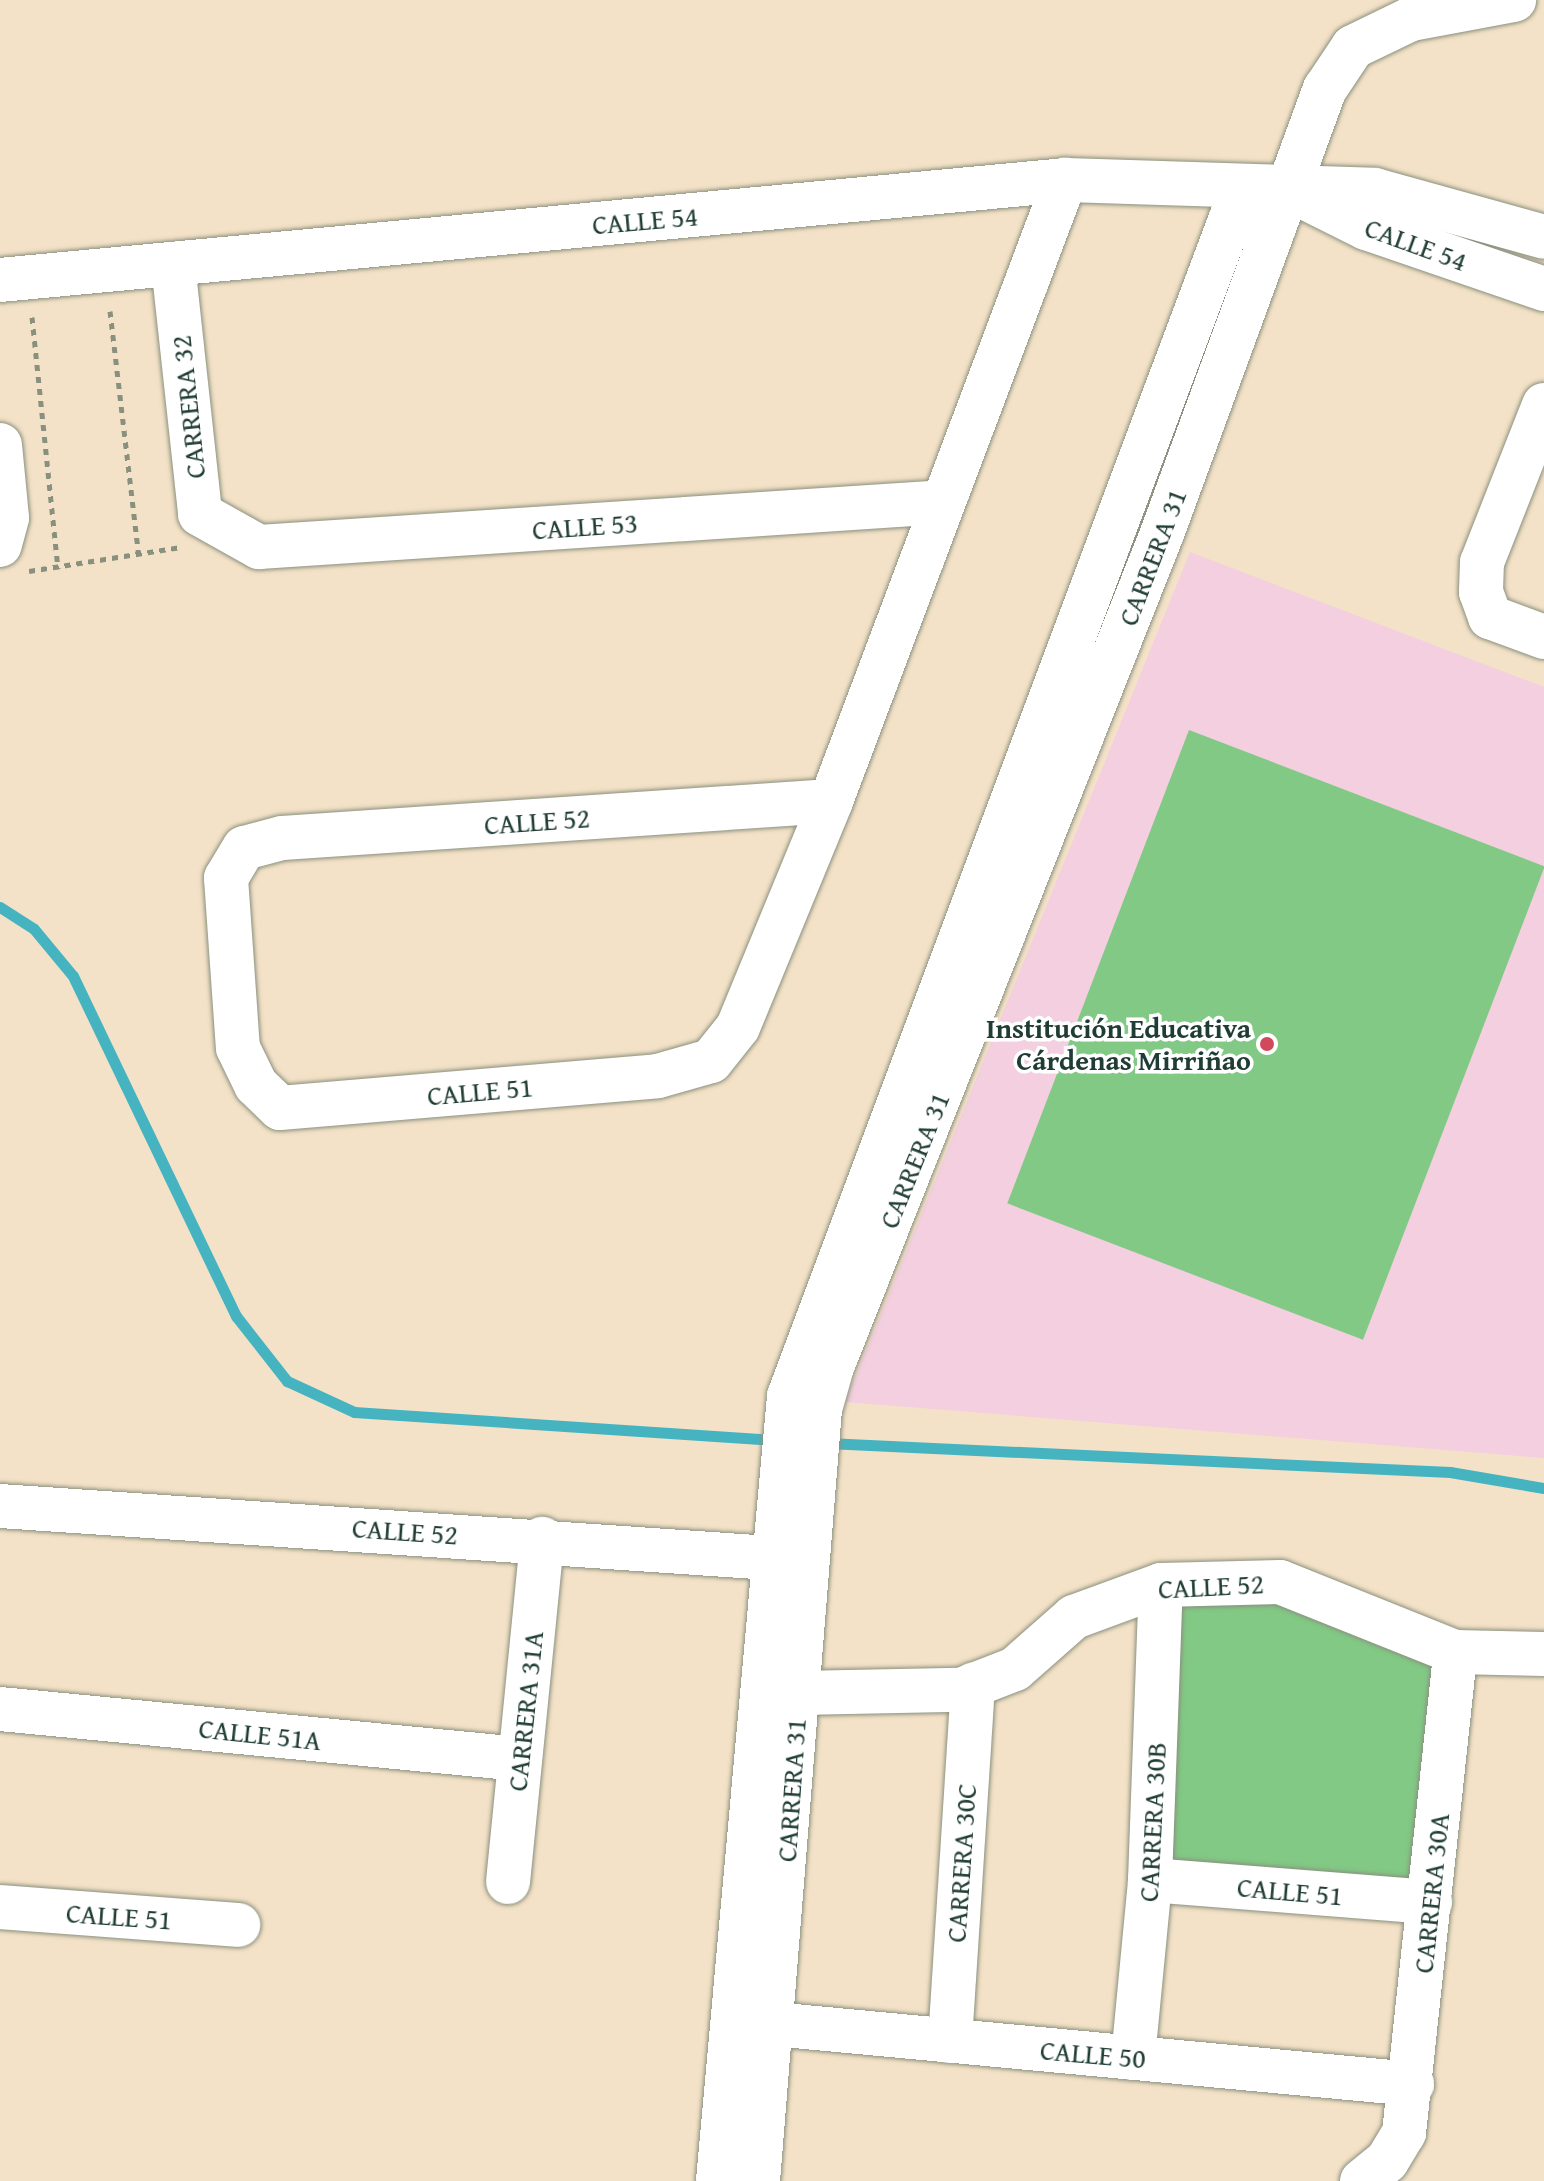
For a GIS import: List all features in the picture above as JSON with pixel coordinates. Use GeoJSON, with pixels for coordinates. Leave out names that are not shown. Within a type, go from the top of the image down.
{"type":"FeatureCollection","features":[{"type":"Feature","properties":{"kind":"street","name":"CARRERA 31"},"geometry":{"type":"LineString","coordinates":[[804,1412],[1291,190],[1325,89],[1353,47],[1411,19],[1514,0]]}},
{"type":"Feature","properties":{"kind":"street","name":"CALLE 54"},"geometry":{"type":"LineString","coordinates":[[14,278],[1065,180],[1291,190],[1375,190],[1544,237]]}},
{"type":"Feature","properties":{"kind":"street"},"geometry":{"type":"LineString","coordinates":[[831,801],[1065,180]]}},
{"type":"Feature","properties":{"kind":"street","name":"CARRERA 31"},"geometry":{"type":"LineString","coordinates":[[718,2181],[791,1560],[804,1412],[1242,188]]}},
{"type":"Feature","properties":{"kind":"street","name":"CALLE 54"},"geometry":{"type":"LineString","coordinates":[[1291,190],[1366,228],[1544,289]]}},
{"type":"Feature","properties":{"kind":"street","name":"CARRERA 32"},"geometry":{"type":"LineString","coordinates":[[173,264],[200,514],[228,536]]}},
{"type":"Feature","properties":{"kind":"street"},"geometry":{"type":"LineString","coordinates":[[1544,405],[1482,562],[1490,617],[1544,637]]}},
{"type":"Feature","properties":{"kind":"street"},"geometry":{"type":"LineString","coordinates":[[0,445],[7,518],[0,545]]}},
{"type":"Feature","properties":{"kind":"street","name":"CALLE 53"},"geometry":{"type":"LineString","coordinates":[[228,536],[259,547],[943,502]]}},
{"type":"Feature","properties":{"kind":"street","name":"CALLE 52"},"geometry":{"type":"LineString","coordinates":[[256,1085],[238,1048],[226,878],[244,848],[282,838],[831,801]]}},
{"type":"Feature","properties":{"kind":"street","name":"CALLE 51"},"geometry":{"type":"LineString","coordinates":[[256,1085],[280,1108],[658,1076],[711,1061],[738,1027],[831,801]]}},
{"type":"Feature","properties":{"kind":"street","name":"CALLE 52"},"geometry":{"type":"LineString","coordinates":[[0,1506],[542,1539],[791,1560]]}},
{"type":"Feature","properties":{"kind":"street","name":"CARRERA 31A"},"geometry":{"type":"LineString","coordinates":[[508,1882],[542,1539]]}},
{"type":"Feature","properties":{"kind":"street","name":"CARRERA 31"},"geometry":{"type":"LineString","coordinates":[[758,2181],[798,1693],[791,1560]]}},
{"type":"Feature","properties":{"kind":"street","name":"CALLE 52"},"geometry":{"type":"LineString","coordinates":[[798,1693],[914,1696],[973,1685],[1015,1669],[1074,1617],[1161,1585],[1280,1582],[1455,1652],[1544,1654]]}},
{"type":"Feature","properties":{"kind":"street","name":"CARRERA 30B"},"geometry":{"type":"LineString","coordinates":[[1133,2058],[1150,1880],[1161,1585]]}},
{"type":"Feature","properties":{"kind":"street","name":"CARRERA 30A"},"geometry":{"type":"LineString","coordinates":[[1362,2181],[1387,2161],[1404,2133],[1412,2084],[1455,1652]]}},
{"type":"Feature","properties":{"kind":"street","name":"CARRERA 30C"},"geometry":{"type":"LineString","coordinates":[[950,2041],[973,1685]]}},
{"type":"Feature","properties":{"kind":"street","name":"CALLE 51A"},"geometry":{"type":"LineString","coordinates":[[0,1709],[520,1759]]}},
{"type":"Feature","properties":{"kind":"street","name":"CALLE 51"},"geometry":{"type":"LineString","coordinates":[[1150,1880],[1430,1902]]}},
{"type":"Feature","properties":{"kind":"street","name":"CALLE 51"},"geometry":{"type":"LineString","coordinates":[[0,1907],[238,1925]]}},
{"type":"Feature","properties":{"kind":"street","name":"CALLE 50"},"geometry":{"type":"LineString","coordinates":[[773,2024],[1412,2084]]}},
{"type":"Feature","properties":{"kind":"path"},"geometry":{"type":"LineString","coordinates":[[105,270],[139,557]]}},
{"type":"Feature","properties":{"kind":"path"},"geometry":{"type":"LineString","coordinates":[[14,278],[58,569],[139,557],[228,536]]}},
{"type":"Feature","properties":{"kind":"shaded area","name":"Institución Educativa Cárdenas Mirriñao"},"geometry":{"type":"Polygon","coordinates":[[[1190,552],[1544,687],[1544,1458],[845,1402],[1190,552]]]}},
{"type":"Feature","properties":{"kind":"green space"},"geometry":{"type":"Polygon","coordinates":[[[1189,730],[1544,866],[1363,1340],[1007,1203],[1189,730]]]}},
{"type":"Feature","properties":{"kind":"green space"},"geometry":{"type":"Polygon","coordinates":[[[1280,1582],[1455,1652],[1430,1902],[1151,1878],[1161,1585],[1280,1582]]]}},
{"type":"Feature","properties":{"kind":"waterway"},"geometry":{"type":"LineString","coordinates":[[0,907],[34,929],[73,976],[236,1316],[287,1381],[354,1412],[777,1440]]}},
{"type":"Feature","properties":{"kind":"waterway"},"geometry":{"type":"LineString","coordinates":[[827,1443],[1450,1472],[1544,1488]]}},
{"type":"Feature","properties":{"kind":"place","name":"Institución Educativa Cárdenas Mirriñao"},"geometry":{"type":"Point","coordinates":[1267,1044]}}]}
